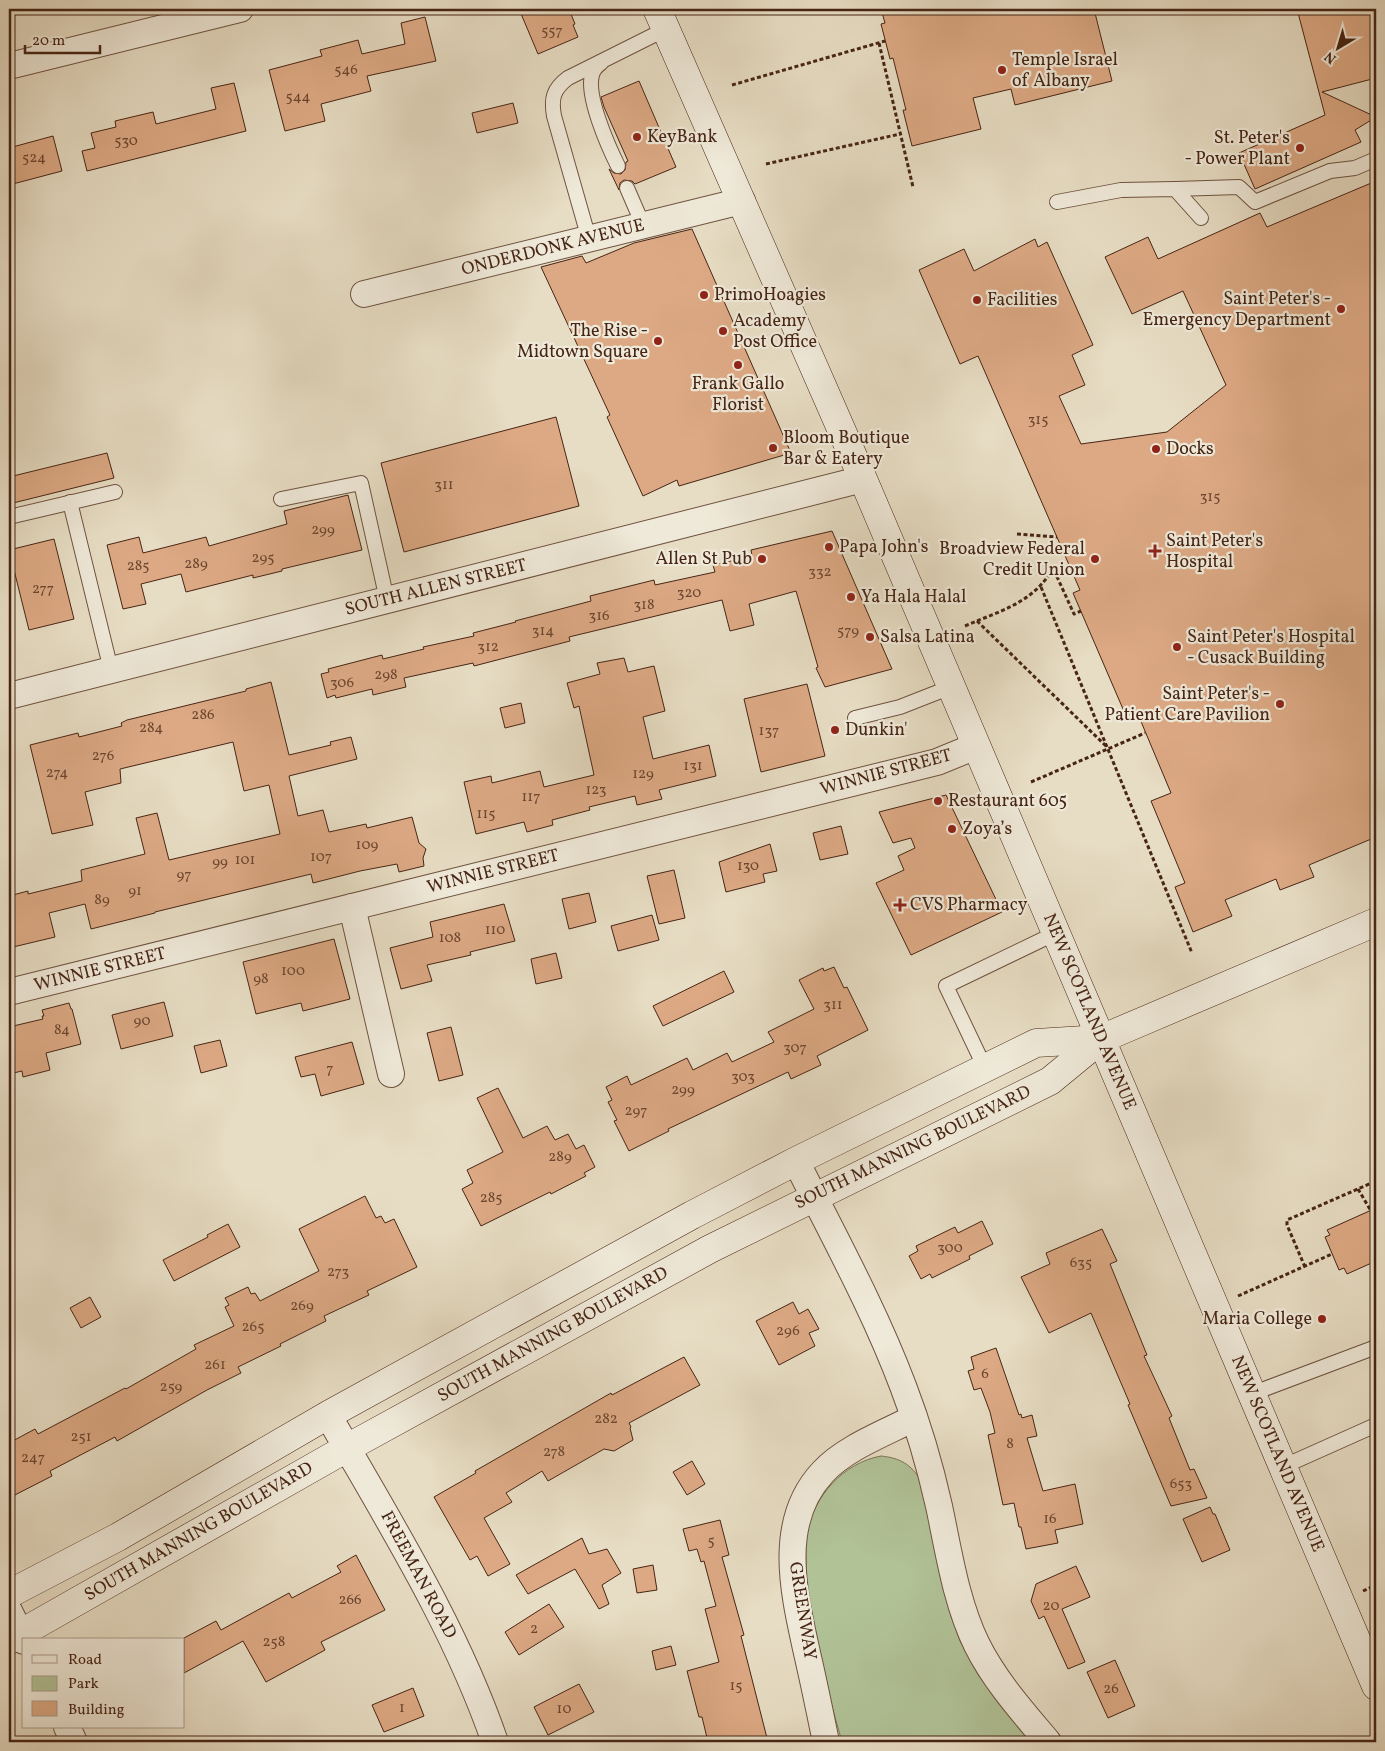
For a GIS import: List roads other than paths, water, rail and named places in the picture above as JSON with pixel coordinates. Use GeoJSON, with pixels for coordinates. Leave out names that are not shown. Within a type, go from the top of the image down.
{"type":"FeatureCollection","features":[{"type":"Feature","properties":{"kind":"street"},"geometry":{"type":"LineString","coordinates":[[9,66],[240,9]]}},
{"type":"Feature","properties":{"kind":"street","name":"NEW SCOTLAND AVENUE"},"geometry":{"type":"LineString","coordinates":[[662,19],[863,479],[1376,1686]]}},
{"type":"Feature","properties":{"kind":"street","name":"ONDERDONK AVENUE"},"geometry":{"type":"LineString","coordinates":[[364,294],[742,201]]}},
{"type":"Feature","properties":{"kind":"street","name":"SOUTH ALLEN STREET"},"geometry":{"type":"LineString","coordinates":[[9,696],[863,479]]}},
{"type":"Feature","properties":{"kind":"street","name":"WINNIE STREET"},"geometry":{"type":"LineString","coordinates":[[9,992],[936,762],[976,746]]}},
{"type":"Feature","properties":{"kind":"street"},"geometry":{"type":"LineString","coordinates":[[352,908],[391,1074]]}},
{"type":"Feature","properties":{"kind":"street","name":"SOUTH MANNING BOULEVARD"},"geometry":{"type":"LineString","coordinates":[[15,1632],[710,1249],[1050,1081],[1101,1039],[1376,922]]}},
{"type":"Feature","properties":{"kind":"street","name":"SOUTH MANNING BOULEVARD"},"geometry":{"type":"LineString","coordinates":[[9,1594],[118,1537],[328,1415],[796,1160],[1036,1043],[1101,1039]]}},
{"type":"Feature","properties":{"kind":"street"},"geometry":{"type":"LineString","coordinates":[[796,1160],[888,1349],[914,1418],[934,1487],[959,1598],[976,1644],[995,1676],[1048,1742]]}},
{"type":"Feature","properties":{"kind":"street","name":"FREEMAN ROAD"},"geometry":{"type":"LineString","coordinates":[[328,1415],[417,1570],[448,1630],[475,1689],[495,1742]]}},
{"type":"Feature","properties":{"kind":"street","name":"GREENWAY"},"geometry":{"type":"LineString","coordinates":[[826,1742],[799,1617],[794,1582],[793,1545],[795,1526],[806,1497],[818,1478],[828,1467],[846,1454],[914,1418]]}},
{"type":"Feature","properties":{"kind":"street"},"geometry":{"type":"LineString","coordinates":[[67,1728],[74,1742]]}},
{"type":"Feature","properties":{"kind":"lane"},"geometry":{"type":"LineString","coordinates":[[618,166],[594,103],[590,84],[595,70],[662,19]]}},
{"type":"Feature","properties":{"kind":"lane"},"geometry":{"type":"LineString","coordinates":[[589,239],[554,116],[552,99],[555,90],[564,81],[610,57]]}},
{"type":"Feature","properties":{"kind":"lane"},"geometry":{"type":"LineString","coordinates":[[1057,202],[1121,190],[1240,187],[1255,202],[1330,171],[1355,168],[1376,159]]}},
{"type":"Feature","properties":{"kind":"lane"},"geometry":{"type":"LineString","coordinates":[[627,188],[643,225]]}},
{"type":"Feature","properties":{"kind":"lane"},"geometry":{"type":"LineString","coordinates":[[1175,189],[1201,218]]}},
{"type":"Feature","properties":{"kind":"lane"},"geometry":{"type":"LineString","coordinates":[[281,499],[361,483],[387,600]]}},
{"type":"Feature","properties":{"kind":"lane"},"geometry":{"type":"LineString","coordinates":[[9,517],[115,492]]}},
{"type":"Feature","properties":{"kind":"lane"},"geometry":{"type":"LineString","coordinates":[[70,502],[112,670]]}},
{"type":"Feature","properties":{"kind":"lane"},"geometry":{"type":"LineString","coordinates":[[855,718],[900,707],[951,687]]}},
{"type":"Feature","properties":{"kind":"lane"},"geometry":{"type":"LineString","coordinates":[[985,1068],[946,986],[1056,933]]}},
{"type":"Feature","properties":{"kind":"lane"},"geometry":{"type":"LineString","coordinates":[[1251,1394],[1376,1347]]}},
{"type":"Feature","properties":{"kind":"lane"},"geometry":{"type":"LineString","coordinates":[[1282,1467],[1376,1425]]}},
{"type":"Feature","properties":{"kind":"place","name":"Temple Israel of Albany"},"geometry":{"type":"Point","coordinates":[1002,70]}},
{"type":"Feature","properties":{"kind":"place","name":"KeyBank"},"geometry":{"type":"Point","coordinates":[637,137]}},
{"type":"Feature","properties":{"kind":"place","name":"St. Peter's - Power Plant"},"geometry":{"type":"Point","coordinates":[1300,148]}},
{"type":"Feature","properties":{"kind":"place","name":"PrimoHoagies"},"geometry":{"type":"Point","coordinates":[704,295]}},
{"type":"Feature","properties":{"kind":"place","name":"Facilities"},"geometry":{"type":"Point","coordinates":[977,300]}},
{"type":"Feature","properties":{"kind":"place","name":"Saint Peter's - Emergency Department"},"geometry":{"type":"Point","coordinates":[1341,309]}},
{"type":"Feature","properties":{"kind":"place","name":"Academy Post Office"},"geometry":{"type":"Point","coordinates":[723,331]}},
{"type":"Feature","properties":{"kind":"place","name":"The Rise - Midtown Square"},"geometry":{"type":"Point","coordinates":[658,341]}},
{"type":"Feature","properties":{"kind":"place","name":"Frank Gallo Florist"},"geometry":{"type":"Point","coordinates":[738,365]}},
{"type":"Feature","properties":{"kind":"place","name":"Bloom Boutique Bar & Eatery"},"geometry":{"type":"Point","coordinates":[773,448]}},
{"type":"Feature","properties":{"kind":"place","name":"Docks"},"geometry":{"type":"Point","coordinates":[1156,449]}},
{"type":"Feature","properties":{"kind":"place","name":"Papa John's"},"geometry":{"type":"Point","coordinates":[829,547]}},
{"type":"Feature","properties":{"kind":"place","name":"Saint Peter's Hospital"},"geometry":{"type":"Point","coordinates":[1155,551]}},
{"type":"Feature","properties":{"kind":"place","name":"Allen St Pub"},"geometry":{"type":"Point","coordinates":[762,559]}},
{"type":"Feature","properties":{"kind":"place","name":"Broadview Federal Credit Union"},"geometry":{"type":"Point","coordinates":[1095,559]}},
{"type":"Feature","properties":{"kind":"place","name":"Ya Hala Halal"},"geometry":{"type":"Point","coordinates":[851,597]}},
{"type":"Feature","properties":{"kind":"place","name":"Salsa Latina"},"geometry":{"type":"Point","coordinates":[870,637]}},
{"type":"Feature","properties":{"kind":"place","name":"Saint Peter's Hospital - Cusack Building"},"geometry":{"type":"Point","coordinates":[1177,647]}},
{"type":"Feature","properties":{"kind":"place","name":"Saint Peter's - Patient Care Pavilion"},"geometry":{"type":"Point","coordinates":[1280,704]}},
{"type":"Feature","properties":{"kind":"place","name":"Dunkin'"},"geometry":{"type":"Point","coordinates":[835,730]}},
{"type":"Feature","properties":{"kind":"place","name":"Restaurant 605"},"geometry":{"type":"Point","coordinates":[938,801]}},
{"type":"Feature","properties":{"kind":"place","name":"Zoya’s"},"geometry":{"type":"Point","coordinates":[952,829]}},
{"type":"Feature","properties":{"kind":"place","name":"CVS Pharmacy"},"geometry":{"type":"Point","coordinates":[900,905]}},
{"type":"Feature","properties":{"kind":"place","name":"Maria College"},"geometry":{"type":"Point","coordinates":[1322,1319]}}]}
